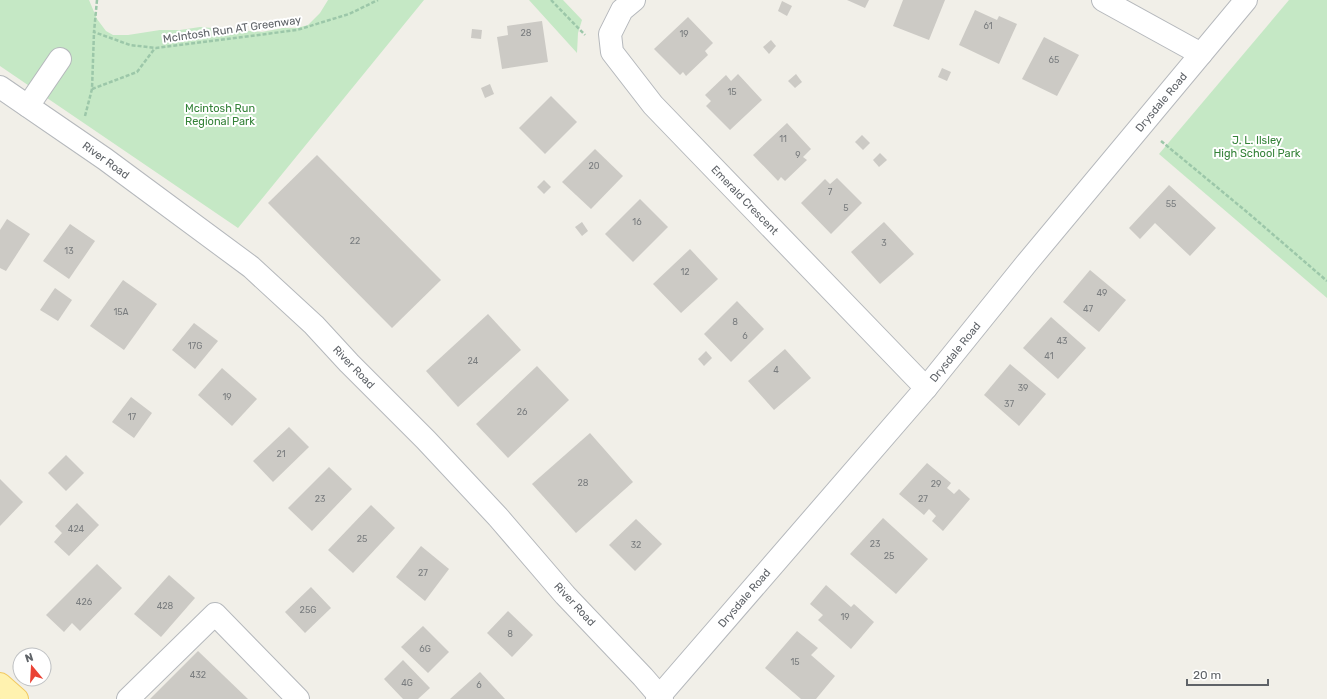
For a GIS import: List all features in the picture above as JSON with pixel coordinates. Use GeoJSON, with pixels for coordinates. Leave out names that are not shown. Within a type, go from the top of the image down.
{"type":"FeatureCollection","features":[{"type":"Feature","properties":{"kind":"main road"},"geometry":{"type":"LineString","coordinates":[[0,684],[17,699]]}},
{"type":"Feature","properties":{"kind":"street"},"geometry":{"type":"LineString","coordinates":[[610,34],[622,10],[634,0]]}},
{"type":"Feature","properties":{"kind":"street"},"geometry":{"type":"LineString","coordinates":[[1103,0],[1201,54]]}},
{"type":"Feature","properties":{"kind":"street","name":"Drysdale Road"},"geometry":{"type":"LineString","coordinates":[[659,698],[926,388],[1026,264],[1246,0]]}},
{"type":"Feature","properties":{"kind":"street","name":"Emerald Crescent"},"geometry":{"type":"LineString","coordinates":[[610,34],[612,52],[653,105],[926,388]]}},
{"type":"Feature","properties":{"kind":"street"},"geometry":{"type":"LineString","coordinates":[[28,106],[60,59]]}},
{"type":"Feature","properties":{"kind":"street","name":"River Road"},"geometry":{"type":"LineString","coordinates":[[0,87],[79,141],[251,267],[314,325],[493,511],[565,595],[643,677],[659,698]]}},
{"type":"Feature","properties":{"kind":"street"},"geometry":{"type":"LineString","coordinates":[[128,699],[215,614],[298,699]]}},
{"type":"Feature","properties":{"kind":"path"},"geometry":{"type":"LineString","coordinates":[[79,141],[92,89],[94,32],[97,0]]}},
{"type":"Feature","properties":{"kind":"path","name":"McIntosh Run AT Greenway"},"geometry":{"type":"LineString","coordinates":[[94,32],[130,46],[156,48],[297,30],[350,14],[378,0]]}},
{"type":"Feature","properties":{"kind":"path"},"geometry":{"type":"LineString","coordinates":[[551,0],[588,38],[610,34]]}},
{"type":"Feature","properties":{"kind":"path","name":"McIntosh Run AT Greenway"},"geometry":{"type":"LineString","coordinates":[[92,89],[137,72],[156,48]]}},
{"type":"Feature","properties":{"kind":"path"},"geometry":{"type":"LineString","coordinates":[[1141,126],[1247,212],[1327,281]]}},
{"type":"Feature","properties":{"kind":"green space","name":"Mcintosh Run Regional Park"},"geometry":{"type":"Polygon","coordinates":[[[0,0],[89,0],[97,19],[106,31],[113,35],[128,35],[160,30],[180,30],[200,27],[262,32],[283,28],[297,28],[308,25],[320,13],[328,0],[424,0],[238,228],[0,66],[0,0]]]}},
{"type":"Feature","properties":{"kind":"green space"},"geometry":{"type":"Polygon","coordinates":[[[529,0],[563,0],[582,20],[578,33],[577,53],[529,0]]]}},
{"type":"Feature","properties":{"kind":"green space","name":"J. L. Ilsley High School Park"},"geometry":{"type":"Polygon","coordinates":[[[1289,0],[1327,0],[1327,298],[1159,154],[1289,0]]]}},
{"type":"Feature","properties":{"kind":"building"},"geometry":{"type":"Polygon","coordinates":[[[847,0],[869,0],[865,8],[847,0]]]}},
{"type":"Feature","properties":{"kind":"building"},"geometry":{"type":"Polygon","coordinates":[[[903,0],[945,0],[929,40],[893,26],[903,0]]]}},
{"type":"Feature","properties":{"kind":"building"},"geometry":{"type":"Polygon","coordinates":[[[782,1],[792,6],[787,16],[778,11],[782,1]]]}},
{"type":"Feature","properties":{"kind":"building"},"geometry":{"type":"Polygon","coordinates":[[[975,10],[997,20],[999,16],[1017,24],[999,64],[959,45],[975,10]]]}},
{"type":"Feature","properties":{"kind":"building"},"geometry":{"type":"Polygon","coordinates":[[[688,17],[713,43],[705,51],[708,55],[686,76],[683,72],[680,75],[654,49],[688,17]]]}},
{"type":"Feature","properties":{"kind":"building"},"geometry":{"type":"Polygon","coordinates":[[[542,21],[548,62],[502,69],[497,37],[508,35],[507,26],[542,21]]]}},
{"type":"Feature","properties":{"kind":"building"},"geometry":{"type":"Polygon","coordinates":[[[472,29],[482,30],[481,39],[471,38],[472,29]]]}},
{"type":"Feature","properties":{"kind":"building"},"geometry":{"type":"Polygon","coordinates":[[[1044,37],[1079,55],[1057,96],[1022,79],[1044,37]]]}},
{"type":"Feature","properties":{"kind":"building"},"geometry":{"type":"Polygon","coordinates":[[[771,40],[776,46],[769,54],[763,47],[771,40]]]}},
{"type":"Feature","properties":{"kind":"building"},"geometry":{"type":"Polygon","coordinates":[[[942,68],[951,72],[947,81],[938,77],[942,68]]]}},
{"type":"Feature","properties":{"kind":"building"},"geometry":{"type":"Polygon","coordinates":[[[738,74],[762,100],[730,130],[706,106],[711,101],[705,95],[726,75],[731,81],[738,74]]]}},
{"type":"Feature","properties":{"kind":"building"},"geometry":{"type":"Polygon","coordinates":[[[796,74],[802,82],[795,88],[788,81],[796,74]]]}},
{"type":"Feature","properties":{"kind":"building"},"geometry":{"type":"Polygon","coordinates":[[[490,84],[494,94],[485,98],[481,88],[490,84]]]}},
{"type":"Feature","properties":{"kind":"building"},"geometry":{"type":"Polygon","coordinates":[[[551,96],[577,122],[545,154],[519,128],[551,96]]]}},
{"type":"Feature","properties":{"kind":"building"},"geometry":{"type":"Polygon","coordinates":[[[787,123],[811,149],[803,157],[807,160],[785,181],[781,177],[778,181],[753,155],[787,123]]]}},
{"type":"Feature","properties":{"kind":"building"},"geometry":{"type":"Polygon","coordinates":[[[862,135],[870,143],[863,150],[855,142],[862,135]]]}},
{"type":"Feature","properties":{"kind":"building"},"geometry":{"type":"Polygon","coordinates":[[[595,149],[623,176],[591,209],[562,182],[595,149]]]}},
{"type":"Feature","properties":{"kind":"building"},"geometry":{"type":"Polygon","coordinates":[[[880,153],[887,160],[879,167],[873,160],[880,153]]]}},
{"type":"Feature","properties":{"kind":"building"},"geometry":{"type":"Polygon","coordinates":[[[317,155],[441,280],[392,328],[268,203],[317,155]]]}},
{"type":"Feature","properties":{"kind":"building"},"geometry":{"type":"Polygon","coordinates":[[[837,178],[862,203],[831,234],[801,203],[825,179],[830,184],[837,178]]]}},
{"type":"Feature","properties":{"kind":"building"},"geometry":{"type":"Polygon","coordinates":[[[544,180],[551,187],[544,194],[537,187],[544,180]]]}},
{"type":"Feature","properties":{"kind":"building"},"geometry":{"type":"Polygon","coordinates":[[[1169,185],[1216,228],[1190,256],[1155,223],[1140,239],[1129,228],[1169,185]]]}},
{"type":"Feature","properties":{"kind":"building"},"geometry":{"type":"Polygon","coordinates":[[[640,199],[668,227],[633,262],[605,234],[640,199]]]}},
{"type":"Feature","properties":{"kind":"building"},"geometry":{"type":"Polygon","coordinates":[[[7,219],[30,234],[6,271],[0,268],[0,230],[7,219]]]}},
{"type":"Feature","properties":{"kind":"building"},"geometry":{"type":"Polygon","coordinates":[[[582,222],[588,231],[582,236],[575,227],[582,222]]]}},
{"type":"Feature","properties":{"kind":"building"},"geometry":{"type":"Polygon","coordinates":[[[884,222],[914,254],[880,284],[851,252],[884,222]]]}},
{"type":"Feature","properties":{"kind":"building"},"geometry":{"type":"Polygon","coordinates":[[[70,224],[95,241],[69,279],[43,261],[70,224]]]}},
{"type":"Feature","properties":{"kind":"building"},"geometry":{"type":"Polygon","coordinates":[[[690,249],[718,279],[681,313],[653,284],[690,249]]]}},
{"type":"Feature","properties":{"kind":"building"},"geometry":{"type":"Polygon","coordinates":[[[1090,270],[1126,300],[1099,332],[1063,302],[1090,270]]]}},
{"type":"Feature","properties":{"kind":"building"},"geometry":{"type":"Polygon","coordinates":[[[123,280],[157,304],[124,350],[90,326],[123,280]]]}},
{"type":"Feature","properties":{"kind":"building"},"geometry":{"type":"Polygon","coordinates":[[[55,288],[72,300],[58,321],[40,310],[55,288]]]}},
{"type":"Feature","properties":{"kind":"building"},"geometry":{"type":"Polygon","coordinates":[[[737,301],[764,329],[731,362],[704,334],[737,301]]]}},
{"type":"Feature","properties":{"kind":"building"},"geometry":{"type":"Polygon","coordinates":[[[488,314],[521,350],[458,407],[426,371],[488,314]]]}},
{"type":"Feature","properties":{"kind":"building"},"geometry":{"type":"Polygon","coordinates":[[[1051,317],[1086,348],[1058,379],[1023,348],[1051,317]]]}},
{"type":"Feature","properties":{"kind":"building"},"geometry":{"type":"Polygon","coordinates":[[[194,323],[218,341],[195,369],[172,350],[194,323]]]}},
{"type":"Feature","properties":{"kind":"building"},"geometry":{"type":"Polygon","coordinates":[[[785,349],[811,378],[774,410],[748,381],[785,349]]]}},
{"type":"Feature","properties":{"kind":"building"},"geometry":{"type":"Polygon","coordinates":[[[706,351],[712,358],[704,366],[698,359],[706,351]]]}},
{"type":"Feature","properties":{"kind":"building"},"geometry":{"type":"Polygon","coordinates":[[[1010,364],[1046,394],[1019,426],[984,395],[1010,364]]]}},
{"type":"Feature","properties":{"kind":"building"},"geometry":{"type":"Polygon","coordinates":[[[537,366],[569,400],[508,458],[476,424],[537,366]]]}},
{"type":"Feature","properties":{"kind":"building"},"geometry":{"type":"Polygon","coordinates":[[[222,368],[257,399],[232,426],[198,395],[222,368]]]}},
{"type":"Feature","properties":{"kind":"building"},"geometry":{"type":"Polygon","coordinates":[[[131,397],[152,413],[134,438],[112,422],[131,397]]]}},
{"type":"Feature","properties":{"kind":"building"},"geometry":{"type":"Polygon","coordinates":[[[289,427],[309,447],[273,482],[253,461],[289,427]]]}},
{"type":"Feature","properties":{"kind":"building"},"geometry":{"type":"Polygon","coordinates":[[[590,433],[633,482],[576,533],[532,484],[590,433]]]}},
{"type":"Feature","properties":{"kind":"building"},"geometry":{"type":"Polygon","coordinates":[[[66,455],[84,473],[66,491],[48,473],[66,455]]]}},
{"type":"Feature","properties":{"kind":"building"},"geometry":{"type":"Polygon","coordinates":[[[927,463],[951,483],[947,488],[954,494],[959,489],[970,499],[943,531],[932,521],[936,516],[929,509],[924,515],[899,494],[927,463]]]}},
{"type":"Feature","properties":{"kind":"building"},"geometry":{"type":"Polygon","coordinates":[[[329,467],[352,489],[312,531],[288,508],[329,467]]]}},
{"type":"Feature","properties":{"kind":"building"},"geometry":{"type":"Polygon","coordinates":[[[0,479],[23,502],[0,526],[0,479]]]}},
{"type":"Feature","properties":{"kind":"building"},"geometry":{"type":"Polygon","coordinates":[[[77,503],[99,525],[69,556],[54,542],[62,533],[55,526],[77,503]]]}},
{"type":"Feature","properties":{"kind":"building"},"geometry":{"type":"Polygon","coordinates":[[[371,505],[395,528],[353,573],[328,550],[371,505]]]}},
{"type":"Feature","properties":{"kind":"building"},"geometry":{"type":"Polygon","coordinates":[[[883,518],[928,559],[896,594],[850,554],[883,518]]]}},
{"type":"Feature","properties":{"kind":"building"},"geometry":{"type":"Polygon","coordinates":[[[636,519],[662,544],[635,571],[609,545],[636,519]]]}},
{"type":"Feature","properties":{"kind":"building"},"geometry":{"type":"Polygon","coordinates":[[[421,546],[449,569],[425,601],[396,577],[421,546]]]}},
{"type":"Feature","properties":{"kind":"building"},"geometry":{"type":"Polygon","coordinates":[[[97,564],[122,588],[80,631],[72,623],[64,632],[46,615],[97,564]]]}},
{"type":"Feature","properties":{"kind":"building"},"geometry":{"type":"Polygon","coordinates":[[[169,575],[195,598],[161,637],[134,614],[169,575]]]}},
{"type":"Feature","properties":{"kind":"building"},"geometry":{"type":"Polygon","coordinates":[[[826,585],[851,607],[854,604],[874,622],[851,649],[818,620],[823,615],[810,604],[826,585]]]}},
{"type":"Feature","properties":{"kind":"building"},"geometry":{"type":"Polygon","coordinates":[[[311,587],[331,608],[305,633],[285,612],[311,587]]]}},
{"type":"Feature","properties":{"kind":"building"},"geometry":{"type":"Polygon","coordinates":[[[508,611],[533,635],[512,657],[487,633],[508,611]]]}},
{"type":"Feature","properties":{"kind":"building"},"geometry":{"type":"Polygon","coordinates":[[[423,626],[449,652],[428,673],[401,647],[423,626]]]}},
{"type":"Feature","properties":{"kind":"building"},"geometry":{"type":"Polygon","coordinates":[[[797,631],[818,648],[811,655],[835,676],[816,699],[801,699],[765,668],[797,631]]]}},
{"type":"Feature","properties":{"kind":"building"},"geometry":{"type":"Polygon","coordinates":[[[198,651],[248,699],[150,699],[198,651]]]}},
{"type":"Feature","properties":{"kind":"building"},"geometry":{"type":"Polygon","coordinates":[[[403,660],[430,688],[418,699],[403,699],[384,679],[403,660]]]}},
{"type":"Feature","properties":{"kind":"building"},"geometry":{"type":"Polygon","coordinates":[[[480,672],[505,699],[450,699],[480,672]]]}}]}
